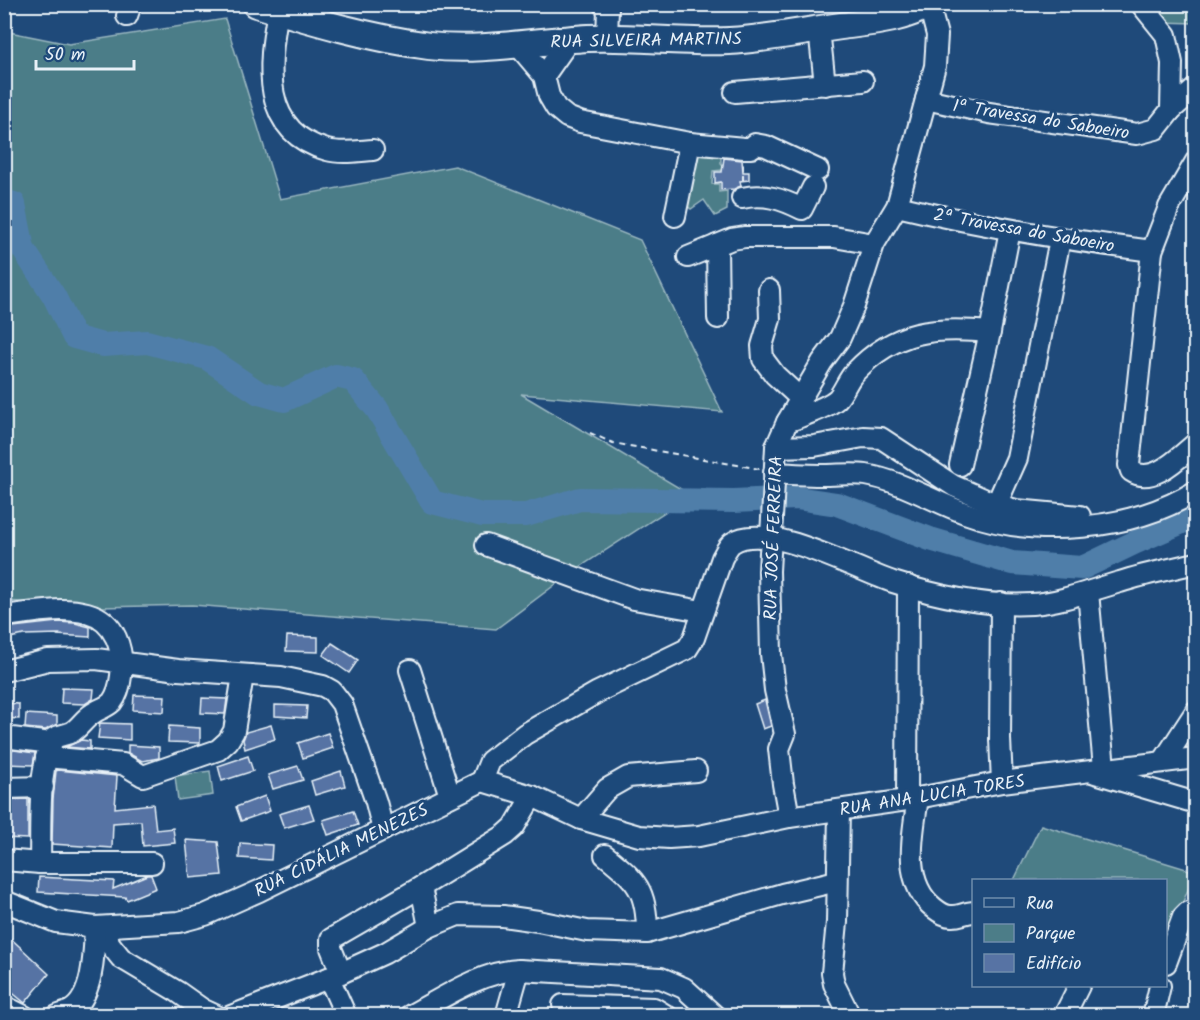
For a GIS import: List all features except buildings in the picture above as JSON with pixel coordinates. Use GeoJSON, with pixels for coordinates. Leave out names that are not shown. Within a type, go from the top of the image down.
{"type":"FeatureCollection","features":[{"type":"Feature","properties":{"kind":"main road","name":"RUA SILVEIRA MARTINS"},"geometry":{"type":"LineString","coordinates":[[267,8],[383,39],[431,46],[482,47],[607,38],[730,41],[890,19],[919,11],[929,5]]}},
{"type":"Feature","properties":{"kind":"street"},"geometry":{"type":"LineString","coordinates":[[1141,4],[1166,35],[1172,63],[1171,110]]}},
{"type":"Feature","properties":{"kind":"street","name":"RUA JOSÉ FERREIRA"},"geometry":{"type":"LineString","coordinates":[[789,817],[779,749],[785,737],[785,731],[775,690],[771,654],[770,538],[776,447],[787,422],[822,362],[843,333],[874,244],[897,206],[938,50],[937,35],[929,5]]}},
{"type":"Feature","properties":{"kind":"street"},"geometry":{"type":"LineString","coordinates":[[607,38],[609,6]]}},
{"type":"Feature","properties":{"kind":"street"},"geometry":{"type":"LineString","coordinates":[[267,8],[271,78],[282,118],[295,134],[329,151],[374,150]]}},
{"type":"Feature","properties":{"kind":"street"},"geometry":{"type":"LineString","coordinates":[[819,29],[825,85]]}},
{"type":"Feature","properties":{"kind":"street"},"geometry":{"type":"LineString","coordinates":[[544,76],[570,39]]}},
{"type":"Feature","properties":{"kind":"street"},"geometry":{"type":"LineString","coordinates":[[517,44],[544,76],[549,96],[556,108],[567,117],[580,122],[690,143],[744,148],[751,148],[755,144],[766,146],[816,179],[802,209],[774,197],[757,195],[742,198]]}},
{"type":"Feature","properties":{"kind":"street"},"geometry":{"type":"LineString","coordinates":[[735,92],[864,81]]}},
{"type":"Feature","properties":{"kind":"street"},"geometry":{"type":"LineString","coordinates":[[1171,110],[1196,88]]}},
{"type":"Feature","properties":{"kind":"street","name":"1ª Travessa do Saboeiro"},"geometry":{"type":"LineString","coordinates":[[926,99],[989,113],[1124,134],[1148,133],[1156,129],[1171,110]]}},
{"type":"Feature","properties":{"kind":"street"},"geometry":{"type":"LineString","coordinates":[[675,216],[690,143]]}},
{"type":"Feature","properties":{"kind":"street"},"geometry":{"type":"LineString","coordinates":[[1196,161],[1169,207],[1152,251],[1129,465],[1131,471],[1143,475],[1160,471],[1196,443]]}},
{"type":"Feature","properties":{"kind":"street","name":"2ª Travessa do Saboeiro"},"geometry":{"type":"LineString","coordinates":[[897,206],[1010,230],[1152,251]]}},
{"type":"Feature","properties":{"kind":"street"},"geometry":{"type":"LineString","coordinates":[[960,465],[1010,230]]}},
{"type":"Feature","properties":{"kind":"street"},"geometry":{"type":"LineString","coordinates":[[688,257],[745,237],[834,237],[874,244]]}},
{"type":"Feature","properties":{"kind":"street"},"geometry":{"type":"LineString","coordinates":[[993,513],[1012,470],[1021,441],[1060,238]]}},
{"type":"Feature","properties":{"kind":"street"},"geometry":{"type":"LineString","coordinates":[[717,245],[718,318]]}},
{"type":"Feature","properties":{"kind":"street"},"geometry":{"type":"LineString","coordinates":[[770,290],[770,319],[762,346],[764,359],[775,375],[801,399]]}},
{"type":"Feature","properties":{"kind":"street"},"geometry":{"type":"LineString","coordinates":[[787,422],[835,401],[842,393],[846,382],[869,359],[913,334],[946,330],[990,332]]}},
{"type":"Feature","properties":{"kind":"street"},"geometry":{"type":"LineString","coordinates":[[776,447],[814,446],[863,437],[881,438],[993,513]]}},
{"type":"Feature","properties":{"kind":"street"},"geometry":{"type":"LineString","coordinates":[[774,474],[865,475],[897,484],[965,513],[1016,510],[1120,520],[1159,509],[1196,491]]}},
{"type":"Feature","properties":{"kind":"street"},"geometry":{"type":"LineString","coordinates":[[696,771],[628,777],[607,789],[581,819],[532,796],[482,781],[490,761],[525,734],[598,692],[687,650],[694,638],[714,576],[727,549],[738,541],[749,538],[770,538],[839,559],[908,586],[961,600],[1001,603],[1032,604],[1064,599],[1196,562]]}},
{"type":"Feature","properties":{"kind":"street"},"geometry":{"type":"LineString","coordinates":[[486,545],[634,599],[702,611]]}},
{"type":"Feature","properties":{"kind":"street"},"geometry":{"type":"LineString","coordinates":[[908,586],[912,843],[915,879],[923,896],[941,913],[950,916],[972,912]]}},
{"type":"Feature","properties":{"kind":"street"},"geometry":{"type":"LineString","coordinates":[[1088,592],[1094,769],[1196,803]]}},
{"type":"Feature","properties":{"kind":"street"},"geometry":{"type":"LineString","coordinates":[[1001,603],[1002,782]]}},
{"type":"Feature","properties":{"kind":"street"},"geometry":{"type":"LineString","coordinates":[[4,616],[61,610],[90,614],[104,621],[113,631],[119,643],[123,662],[119,686],[112,701],[89,716],[81,726],[68,734],[54,738],[48,750],[43,788],[40,863]]}},
{"type":"Feature","properties":{"kind":"street"},"geometry":{"type":"LineString","coordinates":[[4,671],[48,660],[96,659],[178,670],[281,677],[323,686],[332,691],[342,704],[386,828]]}},
{"type":"Feature","properties":{"kind":"street"},"geometry":{"type":"LineString","coordinates":[[410,670],[450,796]]}},
{"type":"Feature","properties":{"kind":"street"},"geometry":{"type":"LineString","coordinates":[[4,737],[48,750],[123,764],[143,776],[218,750],[228,741],[234,731],[243,675]]}},
{"type":"Feature","properties":{"kind":"street"},"geometry":{"type":"LineString","coordinates":[[1164,760],[1196,711]]}},
{"type":"Feature","properties":{"kind":"street","name":"RUA ANA LUCIA TORES"},"geometry":{"type":"LineString","coordinates":[[581,819],[639,836],[669,838],[699,836],[789,817],[913,799],[1002,782],[1164,760],[1196,758]]}},
{"type":"Feature","properties":{"kind":"street","name":"RUA CIDÁLIA MENEZES"},"geometry":{"type":"LineString","coordinates":[[6,900],[56,922],[100,927],[179,922],[205,915],[259,891],[482,781]]}},
{"type":"Feature","properties":{"kind":"street"},"geometry":{"type":"LineString","coordinates":[[4,788],[43,788]]}},
{"type":"Feature","properties":{"kind":"street"},"geometry":{"type":"LineString","coordinates":[[346,1016],[335,976],[331,939],[505,835],[514,827],[532,796]]}},
{"type":"Feature","properties":{"kind":"street"},"geometry":{"type":"LineString","coordinates":[[839,810],[837,922],[832,973],[834,984],[850,1016]]}},
{"type":"Feature","properties":{"kind":"street"},"geometry":{"type":"LineString","coordinates":[[605,855],[627,872],[642,892],[647,933]]}},
{"type":"Feature","properties":{"kind":"street"},"geometry":{"type":"LineString","coordinates":[[4,861],[152,862]]}},
{"type":"Feature","properties":{"kind":"street"},"geometry":{"type":"LineString","coordinates":[[231,1016],[385,954],[429,927],[458,915],[538,921],[587,931],[647,933],[782,894],[837,881]]}},
{"type":"Feature","properties":{"kind":"street"},"geometry":{"type":"LineString","coordinates":[[421,887],[429,927]]}},
{"type":"Feature","properties":{"kind":"street"},"geometry":{"type":"LineString","coordinates":[[1167,960],[1183,917],[1188,912],[1196,913]]}},
{"type":"Feature","properties":{"kind":"street"},"geometry":{"type":"LineString","coordinates":[[57,1016],[71,1011],[82,1001],[91,976],[100,927]]}},
{"type":"Feature","properties":{"kind":"street"},"geometry":{"type":"LineString","coordinates":[[100,927],[121,958],[217,1016]]}},
{"type":"Feature","properties":{"kind":"street"},"geometry":{"type":"LineString","coordinates":[[94,955],[121,958]]}},
{"type":"Feature","properties":{"kind":"street"},"geometry":{"type":"LineString","coordinates":[[409,1016],[477,981],[506,970],[661,978],[684,988],[715,1016]]}},
{"type":"Feature","properties":{"kind":"street"},"geometry":{"type":"LineString","coordinates":[[506,1016],[519,970]]}},
{"type":"Feature","properties":{"kind":"street"},"geometry":{"type":"LineString","coordinates":[[1064,1016],[1078,987]]}},
{"type":"Feature","properties":{"kind":"street"},"geometry":{"type":"LineString","coordinates":[[1154,1016],[1160,987]]}},
{"type":"Feature","properties":{"kind":"street"},"geometry":{"type":"LineString","coordinates":[[563,1005],[659,1013]]}},
{"type":"Feature","properties":{"kind":"street"},"geometry":{"type":"LineString","coordinates":[[4,1006],[24,1016]]}},
{"type":"Feature","properties":{"kind":"path"},"geometry":{"type":"LineString","coordinates":[[742,198],[744,148]]}},
{"type":"Feature","properties":{"kind":"path"},"geometry":{"type":"LineString","coordinates":[[590,434],[613,443],[756,467],[774,474]]}},
{"type":"Feature","properties":{"kind":"green space"},"geometry":{"type":"Polygon","coordinates":[[[1165,5],[1195,5],[1195,23],[1161,22],[1165,5]]]}},
{"type":"Feature","properties":{"kind":"green space"},"geometry":{"type":"Polygon","coordinates":[[[225,19],[280,199],[455,166],[640,240],[722,412],[521,394],[691,495],[572,572],[496,629],[192,605],[101,607],[5,601],[4,31],[69,44],[225,19]]]}},
{"type":"Feature","properties":{"kind":"green space"},"geometry":{"type":"Polygon","coordinates":[[[697,151],[721,151],[723,170],[713,171],[712,184],[719,184],[719,192],[727,191],[727,210],[715,216],[704,200],[691,209],[684,203],[697,151]]]}},
{"type":"Feature","properties":{"kind":"green space"},"geometry":{"type":"Polygon","coordinates":[[[210,771],[213,795],[178,800],[175,776],[210,771]]]}},
{"type":"Feature","properties":{"kind":"green space"},"geometry":{"type":"Polygon","coordinates":[[[1041,825],[1196,872],[1167,938],[1167,879],[1014,879],[1041,825]]]}},
{"type":"Feature","properties":{"kind":"waterway"},"geometry":{"type":"LineString","coordinates":[[4,201],[14,204],[23,249],[54,296],[74,337],[103,345],[147,342],[207,358],[259,393],[284,400],[336,376],[353,380],[377,409],[432,502],[482,515],[526,515],[580,499],[734,501],[796,498],[837,504],[930,539],[1012,563],[1082,568],[1196,516]]}}]}
